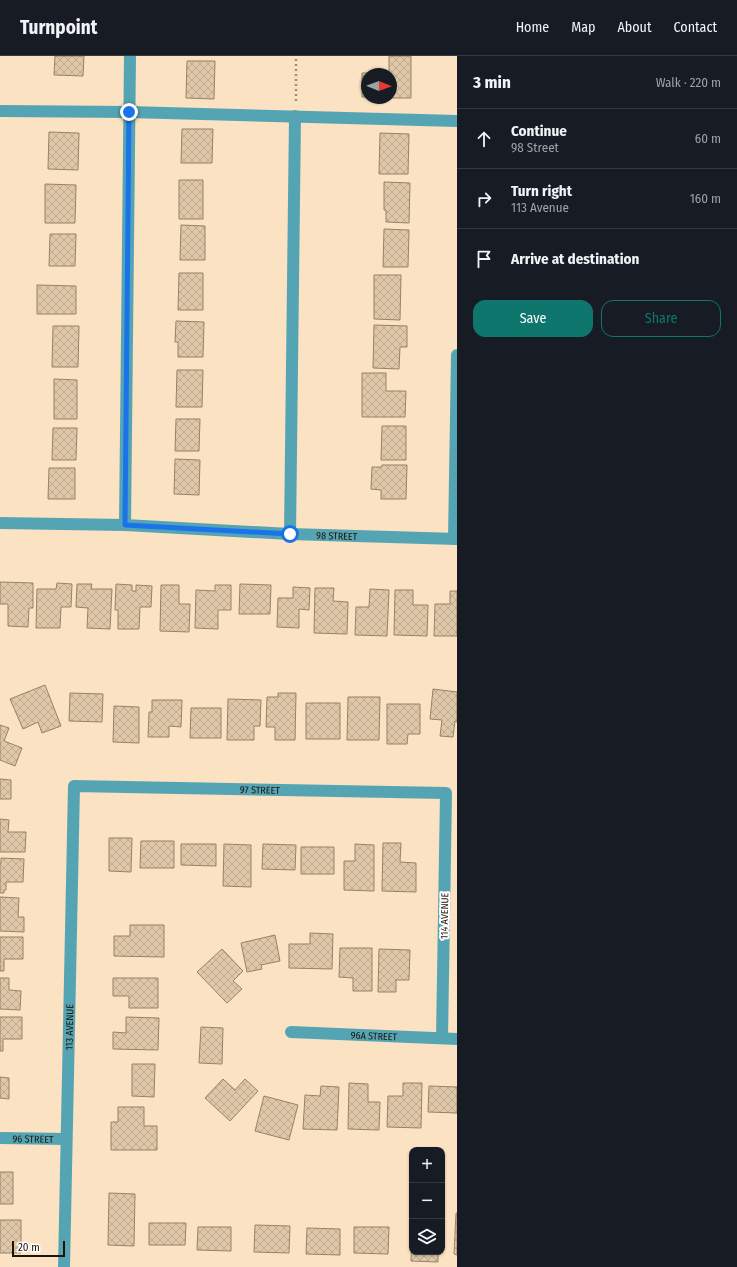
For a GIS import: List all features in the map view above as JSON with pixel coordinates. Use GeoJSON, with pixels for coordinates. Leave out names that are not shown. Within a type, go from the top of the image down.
{"type":"FeatureCollection","features":[{"type":"Feature","properties":{"kind":"street"},"geometry":{"type":"LineString","coordinates":[[125,525],[130,56]]}},
{"type":"Feature","properties":{"kind":"street"},"geometry":{"type":"LineString","coordinates":[[0,111],[129,112],[457,121]]}},
{"type":"Feature","properties":{"kind":"street"},"geometry":{"type":"LineString","coordinates":[[290,534],[295,116]]}},
{"type":"Feature","properties":{"kind":"street"},"geometry":{"type":"LineString","coordinates":[[456,539],[457,355]]}},
{"type":"Feature","properties":{"kind":"street","name":"98 STREET"},"geometry":{"type":"LineString","coordinates":[[0,523],[125,525],[290,534],[456,539]]}},
{"type":"Feature","properties":{"kind":"street","name":"97 STREET"},"geometry":{"type":"LineString","coordinates":[[74,786],[446,793]]}},
{"type":"Feature","properties":{"kind":"street","name":"113 AVENUE"},"geometry":{"type":"LineString","coordinates":[[64,1267],[74,786]]}},
{"type":"Feature","properties":{"kind":"street","name":"114 AVENUE"},"geometry":{"type":"LineString","coordinates":[[442,1038],[446,793]]}},
{"type":"Feature","properties":{"kind":"street","name":"96A STREET"},"geometry":{"type":"LineString","coordinates":[[291,1032],[457,1039]]}},
{"type":"Feature","properties":{"kind":"street","name":"96 STREET"},"geometry":{"type":"LineString","coordinates":[[0,1138],[66,1139]]}},
{"type":"Feature","properties":{"kind":"path"},"geometry":{"type":"LineString","coordinates":[[295,116],[296,56]]}},
{"type":"Feature","properties":{"kind":"building"},"geometry":{"type":"Polygon","coordinates":[[[55,56],[84,56],[83,76],[54,75],[55,56]]]}},
{"type":"Feature","properties":{"kind":"building"},"geometry":{"type":"Polygon","coordinates":[[[389,56],[411,56],[411,98],[397,98],[397,68],[389,68],[389,56]]]}},
{"type":"Feature","properties":{"kind":"building"},"geometry":{"type":"Polygon","coordinates":[[[187,61],[215,61],[214,99],[186,98],[187,61]]]}},
{"type":"Feature","properties":{"kind":"building"},"geometry":{"type":"Polygon","coordinates":[[[182,129],[213,129],[212,163],[181,163],[182,129]]]}},
{"type":"Feature","properties":{"kind":"building"},"geometry":{"type":"Polygon","coordinates":[[[49,132],[79,133],[78,170],[48,169],[49,132]]]}},
{"type":"Feature","properties":{"kind":"building"},"geometry":{"type":"Polygon","coordinates":[[[380,133],[409,134],[408,174],[379,174],[380,133]]]}},
{"type":"Feature","properties":{"kind":"building"},"geometry":{"type":"Polygon","coordinates":[[[179,180],[203,180],[203,219],[179,219],[179,180]]]}},
{"type":"Feature","properties":{"kind":"building"},"geometry":{"type":"Polygon","coordinates":[[[384,182],[410,183],[409,223],[386,222],[386,210],[384,210],[384,182]]]}},
{"type":"Feature","properties":{"kind":"building"},"geometry":{"type":"Polygon","coordinates":[[[45,184],[76,185],[75,223],[45,223],[45,184]]]}},
{"type":"Feature","properties":{"kind":"building"},"geometry":{"type":"Polygon","coordinates":[[[181,225],[205,226],[205,260],[180,260],[181,225]]]}},
{"type":"Feature","properties":{"kind":"building"},"geometry":{"type":"Polygon","coordinates":[[[384,229],[409,230],[408,267],[383,267],[384,229]]]}},
{"type":"Feature","properties":{"kind":"building"},"geometry":{"type":"Polygon","coordinates":[[[50,234],[76,234],[75,266],[49,266],[50,234]]]}},
{"type":"Feature","properties":{"kind":"building"},"geometry":{"type":"Polygon","coordinates":[[[179,273],[203,273],[203,310],[178,310],[179,273]]]}},
{"type":"Feature","properties":{"kind":"building"},"geometry":{"type":"Polygon","coordinates":[[[374,275],[401,275],[400,320],[374,319],[374,275]]]}},
{"type":"Feature","properties":{"kind":"building"},"geometry":{"type":"Polygon","coordinates":[[[37,285],[76,286],[76,314],[37,314],[37,285]]]}},
{"type":"Feature","properties":{"kind":"building"},"geometry":{"type":"Polygon","coordinates":[[[176,321],[204,322],[203,357],[178,357],[178,342],[175,342],[176,321]]]}},
{"type":"Feature","properties":{"kind":"building"},"geometry":{"type":"Polygon","coordinates":[[[374,325],[407,326],[407,347],[400,347],[399,369],[373,368],[374,325]]]}},
{"type":"Feature","properties":{"kind":"building"},"geometry":{"type":"Polygon","coordinates":[[[53,326],[79,326],[78,367],[52,367],[53,326]]]}},
{"type":"Feature","properties":{"kind":"building"},"geometry":{"type":"Polygon","coordinates":[[[177,370],[203,370],[202,407],[176,407],[177,370]]]}},
{"type":"Feature","properties":{"kind":"building"},"geometry":{"type":"Polygon","coordinates":[[[362,373],[386,373],[386,391],[406,391],[405,417],[362,417],[362,373]]]}},
{"type":"Feature","properties":{"kind":"building"},"geometry":{"type":"Polygon","coordinates":[[[54,379],[77,380],[77,419],[54,419],[54,379]]]}},
{"type":"Feature","properties":{"kind":"building"},"geometry":{"type":"Polygon","coordinates":[[[176,419],[200,419],[199,451],[175,451],[176,419]]]}},
{"type":"Feature","properties":{"kind":"building"},"geometry":{"type":"Polygon","coordinates":[[[382,426],[406,426],[406,460],[381,460],[382,426]]]}},
{"type":"Feature","properties":{"kind":"building"},"geometry":{"type":"Polygon","coordinates":[[[53,428],[77,428],[76,460],[52,460],[53,428]]]}},
{"type":"Feature","properties":{"kind":"building"},"geometry":{"type":"Polygon","coordinates":[[[175,459],[200,460],[199,495],[174,494],[175,459]]]}},
{"type":"Feature","properties":{"kind":"building"},"geometry":{"type":"Polygon","coordinates":[[[382,465],[407,465],[406,499],[381,499],[381,490],[371,489],[372,467],[382,467],[382,465]]]}},
{"type":"Feature","properties":{"kind":"building"},"geometry":{"type":"Polygon","coordinates":[[[49,468],[75,468],[75,499],[48,499],[49,468]]]}},
{"type":"Feature","properties":{"kind":"building"},"geometry":{"type":"Polygon","coordinates":[[[0,582],[33,583],[33,608],[29,608],[28,627],[8,626],[8,604],[0,604],[0,582]]]}},
{"type":"Feature","properties":{"kind":"building"},"geometry":{"type":"Polygon","coordinates":[[[57,583],[72,584],[71,607],[61,607],[60,628],[36,628],[37,589],[56,589],[57,583]]]}},
{"type":"Feature","properties":{"kind":"building"},"geometry":{"type":"Polygon","coordinates":[[[77,584],[92,584],[91,589],[112,589],[110,629],[87,628],[88,608],[76,607],[77,584]]]}},
{"type":"Feature","properties":{"kind":"building"},"geometry":{"type":"Polygon","coordinates":[[[116,584],[132,585],[132,591],[136,591],[136,585],[152,586],[151,607],[140,607],[139,629],[118,629],[118,610],[115,610],[116,584]]]}},
{"type":"Feature","properties":{"kind":"building"},"geometry":{"type":"Polygon","coordinates":[[[240,584],[271,585],[270,614],[239,614],[240,584]]]}},
{"type":"Feature","properties":{"kind":"building"},"geometry":{"type":"Polygon","coordinates":[[[161,585],[179,585],[179,604],[190,604],[189,632],[160,631],[161,585]]]}},
{"type":"Feature","properties":{"kind":"building"},"geometry":{"type":"Polygon","coordinates":[[[215,585],[231,585],[231,610],[218,610],[218,629],[195,628],[196,590],[215,591],[215,585]]]}},
{"type":"Feature","properties":{"kind":"building"},"geometry":{"type":"Polygon","coordinates":[[[293,587],[310,588],[309,610],[299,609],[299,628],[277,627],[278,598],[293,598],[293,587]]]}},
{"type":"Feature","properties":{"kind":"building"},"geometry":{"type":"Polygon","coordinates":[[[315,588],[334,588],[333,601],[348,602],[347,634],[314,633],[315,588]]]}},
{"type":"Feature","properties":{"kind":"building"},"geometry":{"type":"Polygon","coordinates":[[[370,589],[389,590],[387,636],[355,635],[356,607],[369,607],[370,589]]]}},
{"type":"Feature","properties":{"kind":"building"},"geometry":{"type":"Polygon","coordinates":[[[395,590],[413,590],[413,605],[428,605],[427,636],[394,635],[395,590]]]}},
{"type":"Feature","properties":{"kind":"building"},"geometry":{"type":"Polygon","coordinates":[[[450,591],[457,591],[457,636],[434,636],[435,604],[450,604],[450,591]]]}},
{"type":"Feature","properties":{"kind":"building"},"geometry":{"type":"Polygon","coordinates":[[[45,685],[61,726],[42,733],[38,722],[23,729],[10,699],[45,685]]]}},
{"type":"Feature","properties":{"kind":"building"},"geometry":{"type":"Polygon","coordinates":[[[433,689],[457,692],[457,722],[455,721],[453,737],[440,736],[442,720],[430,719],[433,689]]]}},
{"type":"Feature","properties":{"kind":"building"},"geometry":{"type":"Polygon","coordinates":[[[70,693],[103,694],[102,722],[69,721],[70,693]]]}},
{"type":"Feature","properties":{"kind":"building"},"geometry":{"type":"Polygon","coordinates":[[[278,693],[296,693],[295,740],[275,740],[275,727],[266,727],[267,697],[278,697],[278,693]]]}},
{"type":"Feature","properties":{"kind":"building"},"geometry":{"type":"Polygon","coordinates":[[[348,697],[380,697],[379,740],[347,740],[348,697]]]}},
{"type":"Feature","properties":{"kind":"building"},"geometry":{"type":"Polygon","coordinates":[[[228,699],[261,700],[260,726],[254,726],[254,740],[227,740],[228,699]]]}},
{"type":"Feature","properties":{"kind":"building"},"geometry":{"type":"Polygon","coordinates":[[[152,700],[182,700],[181,727],[169,726],[169,737],[148,737],[149,712],[152,712],[152,700]]]}},
{"type":"Feature","properties":{"kind":"building"},"geometry":{"type":"Polygon","coordinates":[[[306,703],[340,703],[340,739],[306,739],[306,703]]]}},
{"type":"Feature","properties":{"kind":"building"},"geometry":{"type":"Polygon","coordinates":[[[387,704],[420,704],[420,734],[408,734],[407,744],[387,744],[387,704]]]}},
{"type":"Feature","properties":{"kind":"building"},"geometry":{"type":"Polygon","coordinates":[[[114,706],[139,707],[139,743],[113,742],[114,706]]]}},
{"type":"Feature","properties":{"kind":"building"},"geometry":{"type":"Polygon","coordinates":[[[191,708],[221,708],[221,738],[190,738],[191,708]]]}},
{"type":"Feature","properties":{"kind":"building"},"geometry":{"type":"Polygon","coordinates":[[[0,725],[9,728],[4,741],[22,748],[15,766],[0,760],[0,725]]]}},
{"type":"Feature","properties":{"kind":"building"},"geometry":{"type":"Polygon","coordinates":[[[0,779],[11,780],[11,799],[0,799],[0,779]]]}},
{"type":"Feature","properties":{"kind":"building"},"geometry":{"type":"Polygon","coordinates":[[[0,819],[9,820],[8,832],[26,832],[25,852],[0,852],[0,819]]]}},
{"type":"Feature","properties":{"kind":"building"},"geometry":{"type":"Polygon","coordinates":[[[109,838],[132,838],[131,872],[109,871],[109,838]]]}},
{"type":"Feature","properties":{"kind":"building"},"geometry":{"type":"Polygon","coordinates":[[[141,841],[174,841],[174,868],[140,868],[141,841]]]}},
{"type":"Feature","properties":{"kind":"building"},"geometry":{"type":"Polygon","coordinates":[[[383,843],[401,843],[400,862],[416,863],[416,892],[382,891],[383,843]]]}},
{"type":"Feature","properties":{"kind":"building"},"geometry":{"type":"Polygon","coordinates":[[[181,844],[216,844],[216,866],[181,865],[181,844]]]}},
{"type":"Feature","properties":{"kind":"building"},"geometry":{"type":"Polygon","coordinates":[[[224,844],[251,845],[251,887],[223,886],[224,844]]]}},
{"type":"Feature","properties":{"kind":"building"},"geometry":{"type":"Polygon","coordinates":[[[263,844],[296,845],[295,870],[262,869],[263,844]]]}},
{"type":"Feature","properties":{"kind":"building"},"geometry":{"type":"Polygon","coordinates":[[[355,844],[374,845],[374,891],[344,890],[344,861],[355,861],[355,844]]]}},
{"type":"Feature","properties":{"kind":"building"},"geometry":{"type":"Polygon","coordinates":[[[301,847],[334,847],[334,874],[301,874],[301,847]]]}},
{"type":"Feature","properties":{"kind":"building"},"geometry":{"type":"Polygon","coordinates":[[[1,858],[24,859],[23,882],[6,882],[6,890],[4,890],[4,893],[0,893],[1,858]]]}},
{"type":"Feature","properties":{"kind":"building"},"geometry":{"type":"Polygon","coordinates":[[[0,897],[19,898],[18,917],[24,917],[24,932],[0,931],[0,897]]]}},
{"type":"Feature","properties":{"kind":"building"},"geometry":{"type":"Polygon","coordinates":[[[130,925],[164,925],[164,957],[114,956],[114,936],[130,936],[130,925]]]}},
{"type":"Feature","properties":{"kind":"building"},"geometry":{"type":"Polygon","coordinates":[[[310,933],[333,934],[332,969],[289,968],[289,944],[310,944],[310,933]]]}},
{"type":"Feature","properties":{"kind":"building"},"geometry":{"type":"Polygon","coordinates":[[[275,935],[280,961],[261,965],[262,969],[247,972],[241,943],[275,935]]]}},
{"type":"Feature","properties":{"kind":"building"},"geometry":{"type":"Polygon","coordinates":[[[0,937],[23,937],[23,959],[4,959],[4,971],[0,971],[0,937]]]}},
{"type":"Feature","properties":{"kind":"building"},"geometry":{"type":"Polygon","coordinates":[[[340,948],[372,948],[372,991],[353,991],[353,978],[339,977],[340,948]]]}},
{"type":"Feature","properties":{"kind":"building"},"geometry":{"type":"Polygon","coordinates":[[[222,949],[243,971],[233,981],[242,989],[227,1003],[197,972],[222,949]]]}},
{"type":"Feature","properties":{"kind":"building"},"geometry":{"type":"Polygon","coordinates":[[[379,949],[410,950],[409,980],[396,980],[396,992],[378,992],[379,949]]]}},
{"type":"Feature","properties":{"kind":"building"},"geometry":{"type":"Polygon","coordinates":[[[0,978],[9,978],[9,990],[21,991],[20,1010],[0,1009],[0,978]]]}},
{"type":"Feature","properties":{"kind":"building"},"geometry":{"type":"Polygon","coordinates":[[[113,978],[158,978],[158,1008],[129,1008],[129,996],[113,996],[113,978]]]}},
{"type":"Feature","properties":{"kind":"building"},"geometry":{"type":"Polygon","coordinates":[[[0,1017],[22,1017],[22,1039],[3,1039],[3,1051],[0,1051],[0,1017]]]}},
{"type":"Feature","properties":{"kind":"building"},"geometry":{"type":"Polygon","coordinates":[[[126,1017],[159,1018],[158,1050],[113,1049],[113,1032],[126,1033],[126,1017]]]}},
{"type":"Feature","properties":{"kind":"building"},"geometry":{"type":"Polygon","coordinates":[[[201,1027],[223,1028],[222,1064],[199,1063],[201,1027]]]}},
{"type":"Feature","properties":{"kind":"building"},"geometry":{"type":"Polygon","coordinates":[[[132,1064],[155,1064],[154,1097],[132,1096],[132,1064]]]}},
{"type":"Feature","properties":{"kind":"building"},"geometry":{"type":"Polygon","coordinates":[[[0,1077],[9,1078],[9,1099],[0,1098],[0,1077]]]}},
{"type":"Feature","properties":{"kind":"building"},"geometry":{"type":"Polygon","coordinates":[[[223,1079],[235,1090],[245,1079],[258,1091],[230,1121],[205,1098],[223,1079]]]}},
{"type":"Feature","properties":{"kind":"building"},"geometry":{"type":"Polygon","coordinates":[[[349,1083],[368,1084],[368,1102],[380,1102],[379,1130],[348,1129],[349,1083]]]}},
{"type":"Feature","properties":{"kind":"building"},"geometry":{"type":"Polygon","coordinates":[[[403,1083],[422,1083],[421,1128],[387,1127],[388,1096],[403,1096],[403,1083]]]}},
{"type":"Feature","properties":{"kind":"building"},"geometry":{"type":"Polygon","coordinates":[[[321,1086],[339,1087],[337,1130],[303,1129],[305,1095],[320,1096],[321,1086]]]}},
{"type":"Feature","properties":{"kind":"building"},"geometry":{"type":"Polygon","coordinates":[[[429,1086],[457,1087],[457,1113],[428,1112],[429,1086]]]}},
{"type":"Feature","properties":{"kind":"building"},"geometry":{"type":"Polygon","coordinates":[[[264,1096],[298,1105],[289,1140],[255,1131],[264,1096]]]}},
{"type":"Feature","properties":{"kind":"building"},"geometry":{"type":"Polygon","coordinates":[[[118,1107],[144,1107],[144,1126],[157,1126],[157,1150],[111,1150],[111,1122],[118,1122],[118,1107]]]}},
{"type":"Feature","properties":{"kind":"building"},"geometry":{"type":"Polygon","coordinates":[[[0,1172],[13,1172],[13,1204],[0,1204],[0,1172]]]}},
{"type":"Feature","properties":{"kind":"building"},"geometry":{"type":"Polygon","coordinates":[[[109,1193],[135,1194],[134,1246],[108,1245],[109,1193]]]}},
{"type":"Feature","properties":{"kind":"building"},"geometry":{"type":"Polygon","coordinates":[[[457,1213],[457,1255],[454,1254],[457,1213]]]}},
{"type":"Feature","properties":{"kind":"building"},"geometry":{"type":"Polygon","coordinates":[[[0,1220],[21,1220],[21,1253],[0,1253],[0,1220]]]}},
{"type":"Feature","properties":{"kind":"building"},"geometry":{"type":"Polygon","coordinates":[[[149,1223],[186,1223],[185,1245],[149,1245],[149,1223]]]}},
{"type":"Feature","properties":{"kind":"building"},"geometry":{"type":"Polygon","coordinates":[[[255,1225],[290,1226],[289,1253],[254,1252],[255,1225]]]}},
{"type":"Feature","properties":{"kind":"building"},"geometry":{"type":"Polygon","coordinates":[[[198,1227],[231,1227],[231,1251],[197,1250],[198,1227]]]}},
{"type":"Feature","properties":{"kind":"building"},"geometry":{"type":"Polygon","coordinates":[[[354,1227],[389,1227],[388,1254],[354,1253],[354,1227]]]}},
{"type":"Feature","properties":{"kind":"building"},"geometry":{"type":"Polygon","coordinates":[[[307,1228],[340,1229],[340,1255],[306,1254],[307,1228]]]}},
{"type":"Feature","properties":{"kind":"building"},"geometry":{"type":"Polygon","coordinates":[[[411,1255],[438,1255],[438,1262],[411,1261],[411,1255]]]}},
{"type":"Feature","properties":{"kind":"route"},"geometry":{"type":"LineString","coordinates":[[129,112],[125,525],[290,534]]}}]}
